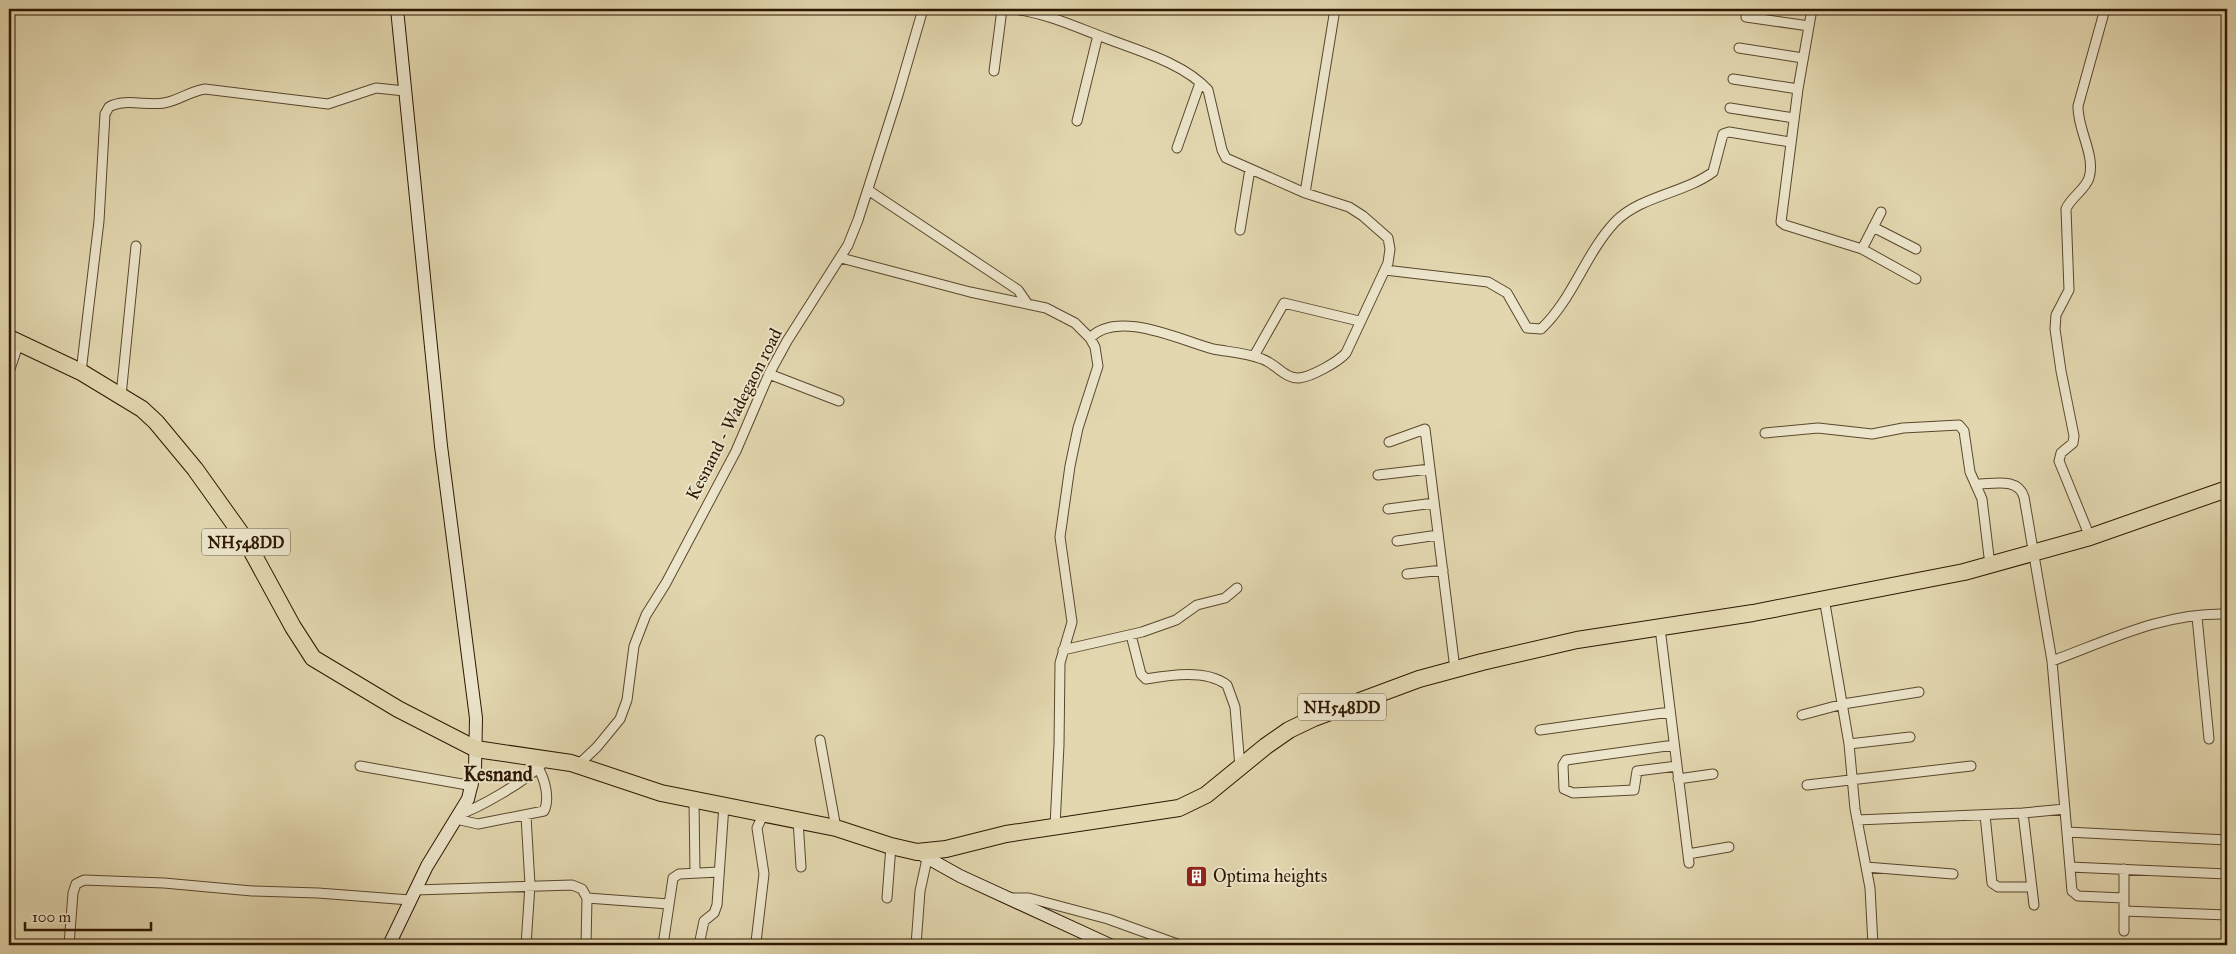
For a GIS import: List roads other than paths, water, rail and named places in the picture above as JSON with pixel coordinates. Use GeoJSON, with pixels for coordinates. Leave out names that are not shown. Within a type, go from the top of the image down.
{"type":"FeatureCollection","features":[{"type":"Feature","properties":{"kind":"highway","name":"NH548DD"},"geometry":{"type":"LineString","coordinates":[[14,340],[81,372],[121,396],[156,422],[216,496],[245,539],[293,627],[313,658],[414,717],[476,749],[542,764],[578,764],[638,787],[836,828],[922,855],[1006,834],[1179,808],[1206,795],[1289,730],[1314,718],[1455,669],[1577,640],[1754,613],[1964,572],[2090,537],[2227,489]]}},
{"type":"Feature","properties":{"kind":"main road"},"geometry":{"type":"LineString","coordinates":[[389,945],[426,866],[468,799],[473,786],[476,749],[474,701],[447,501],[397,9]]}},
{"type":"Feature","properties":{"kind":"main road"},"geometry":{"type":"LineString","coordinates":[[922,855],[1006,898],[1110,945]]}},
{"type":"Feature","properties":{"kind":"street","name":"Kesnand - Wadegaon road"},"geometry":{"type":"LineString","coordinates":[[578,764],[602,741],[620,719],[627,700],[638,632],[736,451],[769,374],[788,340],[841,258],[858,220],[868,190],[923,9]]}},
{"type":"Feature","properties":{"kind":"street"},"geometry":{"type":"LineString","coordinates":[[994,71],[1002,9]]}},
{"type":"Feature","properties":{"kind":"street"},"geometry":{"type":"LineString","coordinates":[[1013,9],[1044,14],[1151,54],[1200,83],[1209,93],[1224,154],[1228,160],[1305,193],[1349,207],[1384,234],[1390,249],[1385,270],[1342,357],[1305,376],[1288,375],[1267,361],[1254,356],[1211,348],[1127,325],[1103,327],[1090,338]]}},
{"type":"Feature","properties":{"kind":"street"},"geometry":{"type":"LineString","coordinates":[[1305,193],[1335,9]]}},
{"type":"Feature","properties":{"kind":"street"},"geometry":{"type":"LineString","coordinates":[[1812,9],[1790,142],[1781,222],[1785,225],[1862,249],[1916,279]]}},
{"type":"Feature","properties":{"kind":"street"},"geometry":{"type":"LineString","coordinates":[[2090,537],[2059,461],[2061,453],[2071,446],[2074,440],[2055,329],[2056,315],[2069,290],[2066,208],[2087,183],[2090,171],[2078,119],[2078,106],[2105,9]]}},
{"type":"Feature","properties":{"kind":"street"},"geometry":{"type":"LineString","coordinates":[[1746,17],[1809,26]]}},
{"type":"Feature","properties":{"kind":"street"},"geometry":{"type":"LineString","coordinates":[[1077,121],[1098,35]]}},
{"type":"Feature","properties":{"kind":"street"},"geometry":{"type":"LineString","coordinates":[[1739,48],[1803,58]]}},
{"type":"Feature","properties":{"kind":"street"},"geometry":{"type":"LineString","coordinates":[[1733,79],[1798,90]]}},
{"type":"Feature","properties":{"kind":"street"},"geometry":{"type":"LineString","coordinates":[[1177,148],[1200,83]]}},
{"type":"Feature","properties":{"kind":"street"},"geometry":{"type":"LineString","coordinates":[[81,372],[99,221],[105,114],[109,107],[118,104],[165,103],[192,91],[205,89],[328,104],[376,88],[405,91]]}},
{"type":"Feature","properties":{"kind":"street"},"geometry":{"type":"LineString","coordinates":[[1730,108],[1794,118]]}},
{"type":"Feature","properties":{"kind":"street"},"geometry":{"type":"LineString","coordinates":[[1385,270],[1488,282],[1507,293],[1527,328],[1541,329],[1570,290],[1597,245],[1615,222],[1663,194],[1697,181],[1713,172],[1723,134],[1729,132],[1790,142]]}},
{"type":"Feature","properties":{"kind":"street"},"geometry":{"type":"LineString","coordinates":[[1240,230],[1250,169]]}},
{"type":"Feature","properties":{"kind":"street"},"geometry":{"type":"LineString","coordinates":[[868,190],[1018,290],[1027,303]]}},
{"type":"Feature","properties":{"kind":"street"},"geometry":{"type":"LineString","coordinates":[[1862,249],[1881,212]]}},
{"type":"Feature","properties":{"kind":"street"},"geometry":{"type":"LineString","coordinates":[[1873,226],[1916,249]]}},
{"type":"Feature","properties":{"kind":"street"},"geometry":{"type":"LineString","coordinates":[[121,396],[136,246]]}},
{"type":"Feature","properties":{"kind":"street"},"geometry":{"type":"LineString","coordinates":[[841,258],[970,292],[1027,303],[1058,313],[1075,323],[1090,338],[1098,356],[1098,366],[1076,438],[1060,537],[1072,622],[1060,663],[1060,745],[1055,826]]}},
{"type":"Feature","properties":{"kind":"street"},"geometry":{"type":"LineString","coordinates":[[1254,356],[1284,304],[1359,321]]}},
{"type":"Feature","properties":{"kind":"street"},"geometry":{"type":"LineString","coordinates":[[9,372],[14,340]]}},
{"type":"Feature","properties":{"kind":"street"},"geometry":{"type":"LineString","coordinates":[[769,374],[839,402]]}},
{"type":"Feature","properties":{"kind":"street"},"geometry":{"type":"LineString","coordinates":[[1765,434],[1825,428],[1872,434],[1902,428],[1959,424],[1964,431],[1970,472],[1982,499],[1990,565]]}},
{"type":"Feature","properties":{"kind":"street"},"geometry":{"type":"LineString","coordinates":[[1389,442],[1425,429],[1455,669]]}},
{"type":"Feature","properties":{"kind":"street"},"geometry":{"type":"LineString","coordinates":[[1378,475],[1430,469]]}},
{"type":"Feature","properties":{"kind":"street"},"geometry":{"type":"LineString","coordinates":[[1976,484],[2013,484],[2020,488],[2034,554],[2052,661],[2072,891],[2075,896],[2124,898]]}},
{"type":"Feature","properties":{"kind":"street"},"geometry":{"type":"LineString","coordinates":[[1388,509],[1434,503]]}},
{"type":"Feature","properties":{"kind":"street"},"geometry":{"type":"LineString","coordinates":[[1397,540],[1438,535]]}},
{"type":"Feature","properties":{"kind":"street"},"geometry":{"type":"LineString","coordinates":[[1407,574],[1443,570]]}},
{"type":"Feature","properties":{"kind":"street"},"geometry":{"type":"LineString","coordinates":[[1063,650],[1131,634],[1176,620],[1197,605],[1225,598],[1237,588]]}},
{"type":"Feature","properties":{"kind":"street"},"geometry":{"type":"LineString","coordinates":[[1824,598],[1843,704],[1858,820],[1872,905],[1873,945]]}},
{"type":"Feature","properties":{"kind":"street"},"geometry":{"type":"LineString","coordinates":[[2052,661],[2152,623],[2227,614]]}},
{"type":"Feature","properties":{"kind":"street"},"geometry":{"type":"LineString","coordinates":[[2197,617],[2209,738]]}},
{"type":"Feature","properties":{"kind":"street"},"geometry":{"type":"LineString","coordinates":[[1660,628],[1688,858],[1729,847]]}},
{"type":"Feature","properties":{"kind":"street"},"geometry":{"type":"LineString","coordinates":[[1131,634],[1141,674],[1146,679],[1186,675],[1213,678],[1226,685],[1235,707],[1240,768]]}},
{"type":"Feature","properties":{"kind":"street"},"geometry":{"type":"LineString","coordinates":[[1802,715],[1843,704],[1919,692]]}},
{"type":"Feature","properties":{"kind":"street"},"geometry":{"type":"LineString","coordinates":[[1540,730],[1670,712]]}},
{"type":"Feature","properties":{"kind":"street"},"geometry":{"type":"LineString","coordinates":[[1849,744],[1910,737]]}},
{"type":"Feature","properties":{"kind":"street"},"geometry":{"type":"LineString","coordinates":[[820,740],[836,828]]}},
{"type":"Feature","properties":{"kind":"street"},"geometry":{"type":"LineString","coordinates":[[1674,745],[1566,760],[1563,765],[1564,789],[1573,793],[1634,790],[1636,770],[1677,766]]}},
{"type":"Feature","properties":{"kind":"street"},"geometry":{"type":"LineString","coordinates":[[542,764],[545,781],[545,809],[526,816],[478,824],[457,817],[474,809],[542,764]]}},
{"type":"Feature","properties":{"kind":"street"},"geometry":{"type":"LineString","coordinates":[[360,766],[473,786]]}},
{"type":"Feature","properties":{"kind":"street"},"geometry":{"type":"LineString","coordinates":[[1807,786],[1971,766]]}},
{"type":"Feature","properties":{"kind":"street"},"geometry":{"type":"LineString","coordinates":[[1678,779],[1713,774]]}},
{"type":"Feature","properties":{"kind":"street"},"geometry":{"type":"LineString","coordinates":[[694,800],[695,873]]}},
{"type":"Feature","properties":{"kind":"street"},"geometry":{"type":"LineString","coordinates":[[699,945],[704,921],[716,909],[724,805]]}},
{"type":"Feature","properties":{"kind":"street"},"geometry":{"type":"LineString","coordinates":[[1858,820],[2023,813],[2065,809]]}},
{"type":"Feature","properties":{"kind":"street"},"geometry":{"type":"LineString","coordinates":[[756,942],[764,874],[757,828],[764,813]]}},
{"type":"Feature","properties":{"kind":"street"},"geometry":{"type":"LineString","coordinates":[[2023,813],[2034,905]]}},
{"type":"Feature","properties":{"kind":"street"},"geometry":{"type":"LineString","coordinates":[[1985,815],[1992,883],[1998,887],[2031,888]]}},
{"type":"Feature","properties":{"kind":"street"},"geometry":{"type":"LineString","coordinates":[[526,816],[530,884],[526,945]]}},
{"type":"Feature","properties":{"kind":"street"},"geometry":{"type":"LineString","coordinates":[[798,820],[801,867]]}},
{"type":"Feature","properties":{"kind":"street"},"geometry":{"type":"LineString","coordinates":[[2067,832],[2227,840]]}},
{"type":"Feature","properties":{"kind":"street"},"geometry":{"type":"LineString","coordinates":[[887,898],[892,846]]}},
{"type":"Feature","properties":{"kind":"street"},"geometry":{"type":"LineString","coordinates":[[916,945],[922,855]]}},
{"type":"Feature","properties":{"kind":"street"},"geometry":{"type":"LineString","coordinates":[[2070,867],[2227,874]]}},
{"type":"Feature","properties":{"kind":"street"},"geometry":{"type":"LineString","coordinates":[[1866,868],[1953,874]]}},
{"type":"Feature","properties":{"kind":"street"},"geometry":{"type":"LineString","coordinates":[[2124,869],[2124,932]]}},
{"type":"Feature","properties":{"kind":"street"},"geometry":{"type":"LineString","coordinates":[[663,945],[673,878],[679,874],[720,872]]}},
{"type":"Feature","properties":{"kind":"street"},"geometry":{"type":"LineString","coordinates":[[69,945],[74,888],[84,880],[164,882],[252,891],[413,895],[530,884],[572,885],[582,889],[587,898],[586,945]]}},
{"type":"Feature","properties":{"kind":"street"},"geometry":{"type":"LineString","coordinates":[[587,898],[669,904]]}},
{"type":"Feature","properties":{"kind":"street"},"geometry":{"type":"LineString","coordinates":[[1006,898],[1029,898],[1108,919],[1180,945]]}},
{"type":"Feature","properties":{"kind":"street"},"geometry":{"type":"LineString","coordinates":[[2124,911],[2227,915]]}},
{"type":"Feature","properties":{"kind":"place","name":"Optima heights"},"geometry":{"type":"Point","coordinates":[1197,876]}},
{"type":"Feature","properties":{"kind":"district","name":"Kesnand"},"geometry":{"type":"Point","coordinates":[498,774]}}]}
